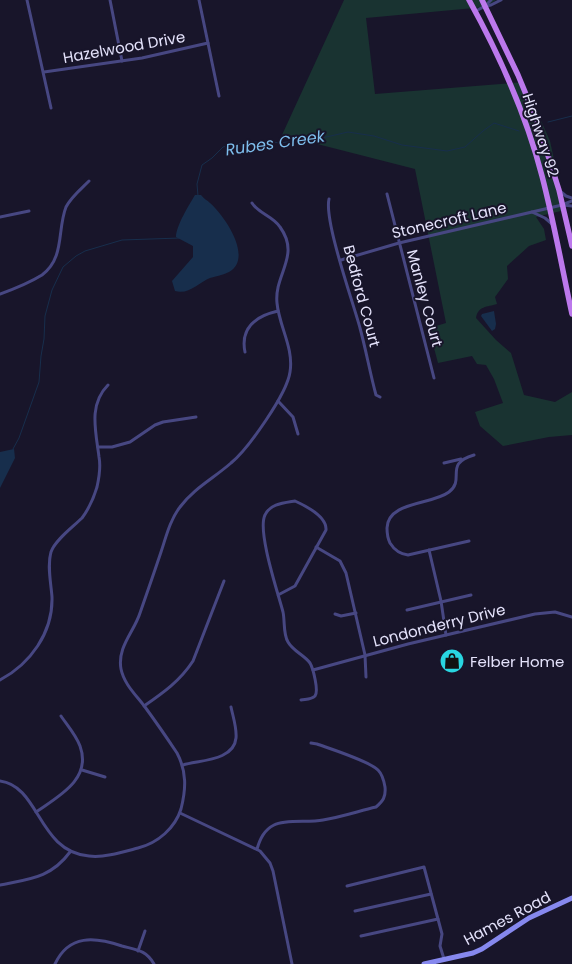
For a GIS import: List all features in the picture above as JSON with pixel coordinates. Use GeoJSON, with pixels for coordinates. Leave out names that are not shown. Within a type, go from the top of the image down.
{"type":"FeatureCollection","features":[{"type":"Feature","properties":{"kind":"main road","name":"Highway 92"},"geometry":{"type":"LineString","coordinates":[[469,0],[505,71],[520,108],[542,175],[572,314]]}},
{"type":"Feature","properties":{"kind":"main road","name":"Highway 92"},"geometry":{"type":"LineString","coordinates":[[484,3],[518,76],[536,121],[559,190],[572,246]]}},
{"type":"Feature","properties":{"kind":"street"},"geometry":{"type":"LineString","coordinates":[[27,0],[51,108]]}},
{"type":"Feature","properties":{"kind":"street"},"geometry":{"type":"LineString","coordinates":[[110,0],[122,61]]}},
{"type":"Feature","properties":{"kind":"street"},"geometry":{"type":"LineString","coordinates":[[199,0],[219,96]]}},
{"type":"Feature","properties":{"kind":"street"},"geometry":{"type":"LineString","coordinates":[[475,11],[491,0]]}},
{"type":"Feature","properties":{"kind":"street"},"geometry":{"type":"LineString","coordinates":[[484,3],[491,5],[501,0]]}},
{"type":"Feature","properties":{"kind":"street","name":"Hazelwood Drive"},"geometry":{"type":"LineString","coordinates":[[44,72],[122,61],[208,44]]}},
{"type":"Feature","properties":{"kind":"street"},"geometry":{"type":"LineString","coordinates":[[0,294],[19,287],[43,274],[54,262],[60,244],[66,209],[73,197],[89,181]]}},
{"type":"Feature","properties":{"kind":"street"},"geometry":{"type":"LineString","coordinates":[[559,190],[572,200],[562,205]]}},
{"type":"Feature","properties":{"kind":"street","name":"Manley Court"},"geometry":{"type":"LineString","coordinates":[[387,194],[434,378]]}},
{"type":"Feature","properties":{"kind":"street","name":"Bedford Court"},"geometry":{"type":"LineString","coordinates":[[329,199],[328,204],[332,226],[361,331],[376,395],[380,397]]}},
{"type":"Feature","properties":{"kind":"street"},"geometry":{"type":"LineString","coordinates":[[0,781],[7,782],[20,790],[53,838],[70,852],[80,855],[95,856],[153,843],[167,832],[180,812],[186,785],[183,765],[178,753],[123,676],[121,668],[122,653],[124,645],[138,619],[174,515],[187,499],[233,462],[245,448],[278,401],[287,383],[291,363],[278,311],[278,290],[288,262],[288,242],[276,221],[260,211],[252,203]]}},
{"type":"Feature","properties":{"kind":"street"},"geometry":{"type":"LineString","coordinates":[[562,205],[572,206]]}},
{"type":"Feature","properties":{"kind":"street","name":"Stonecroft Lane"},"geometry":{"type":"LineString","coordinates":[[341,260],[399,243],[562,205]]}},
{"type":"Feature","properties":{"kind":"street"},"geometry":{"type":"LineString","coordinates":[[0,217],[28,211]]}},
{"type":"Feature","properties":{"kind":"street"},"geometry":{"type":"LineString","coordinates":[[532,212],[545,218],[553,226]]}},
{"type":"Feature","properties":{"kind":"street"},"geometry":{"type":"LineString","coordinates":[[245,352],[243,338],[253,322],[262,315],[278,311]]}},
{"type":"Feature","properties":{"kind":"street"},"geometry":{"type":"LineString","coordinates":[[0,680],[22,665],[33,653],[50,618],[52,551],[65,534],[82,518],[96,488],[100,467],[94,430],[96,409],[103,390],[108,384]]}},
{"type":"Feature","properties":{"kind":"street"},"geometry":{"type":"LineString","coordinates":[[278,401],[293,417],[298,434]]}},
{"type":"Feature","properties":{"kind":"street"},"geometry":{"type":"LineString","coordinates":[[98,447],[112,447],[130,442],[155,425],[163,422],[196,417]]}},
{"type":"Feature","properties":{"kind":"street"},"geometry":{"type":"LineString","coordinates":[[444,463],[474,455]]}},
{"type":"Feature","properties":{"kind":"street"},"geometry":{"type":"LineString","coordinates":[[462,459],[458,464],[454,484],[450,491],[432,499],[401,508],[395,512],[387,524],[389,541],[394,550],[401,554],[408,555],[469,541]]}},
{"type":"Feature","properties":{"kind":"street"},"geometry":{"type":"LineString","coordinates":[[278,595],[295,586],[326,530],[326,525],[310,510],[294,501],[282,503],[268,510],[262,524],[274,587],[283,613],[288,642],[309,662],[313,670],[316,695],[311,699],[301,700]]}},
{"type":"Feature","properties":{"kind":"street"},"geometry":{"type":"LineString","coordinates":[[316,547],[334,556],[343,565],[365,655],[366,677]]}},
{"type":"Feature","properties":{"kind":"street"},"geometry":{"type":"LineString","coordinates":[[429,550],[441,602],[446,635]]}},
{"type":"Feature","properties":{"kind":"street"},"geometry":{"type":"LineString","coordinates":[[144,706],[171,687],[187,671],[193,661],[224,581]]}},
{"type":"Feature","properties":{"kind":"street"},"geometry":{"type":"LineString","coordinates":[[407,610],[471,595]]}},
{"type":"Feature","properties":{"kind":"street","name":"Londonderry Drive"},"geometry":{"type":"LineString","coordinates":[[313,670],[365,655],[542,612],[555,612],[572,616]]}},
{"type":"Feature","properties":{"kind":"street"},"geometry":{"type":"LineString","coordinates":[[335,614],[341,616],[356,613]]}},
{"type":"Feature","properties":{"kind":"street"},"geometry":{"type":"LineString","coordinates":[[183,765],[220,756],[231,751],[236,739],[231,707]]}},
{"type":"Feature","properties":{"kind":"street"},"geometry":{"type":"LineString","coordinates":[[36,812],[75,783],[82,770],[80,745],[61,716]]}},
{"type":"Feature","properties":{"kind":"street"},"geometry":{"type":"LineString","coordinates":[[256,849],[261,836],[271,826],[285,821],[323,820],[376,807],[383,801],[386,789],[380,771],[371,764],[310,743]]}},
{"type":"Feature","properties":{"kind":"street"},"geometry":{"type":"LineString","coordinates":[[82,770],[105,777]]}},
{"type":"Feature","properties":{"kind":"street"},"geometry":{"type":"LineString","coordinates":[[180,812],[256,849],[267,857],[270,863],[292,964]]}},
{"type":"Feature","properties":{"kind":"street"},"geometry":{"type":"LineString","coordinates":[[0,884],[37,878],[60,865],[70,852]]}},
{"type":"Feature","properties":{"kind":"street"},"geometry":{"type":"LineString","coordinates":[[346,886],[424,867],[442,934],[440,946],[444,959]]}},
{"type":"Feature","properties":{"kind":"street"},"geometry":{"type":"LineString","coordinates":[[355,912],[431,894]]}},
{"type":"Feature","properties":{"kind":"street","name":"Hames Road"},"geometry":{"type":"LineString","coordinates":[[424,964],[473,953],[482,949],[529,918],[572,898]]}},
{"type":"Feature","properties":{"kind":"street"},"geometry":{"type":"LineString","coordinates":[[361,936],[438,919]]}},
{"type":"Feature","properties":{"kind":"street"},"geometry":{"type":"LineString","coordinates":[[138,950],[145,931]]}},
{"type":"Feature","properties":{"kind":"street"},"geometry":{"type":"LineString","coordinates":[[55,964],[66,949],[90,939],[104,940],[144,952],[154,964]]}},
{"type":"Feature","properties":{"kind":"green space"},"geometry":{"type":"Polygon","coordinates":[[[344,0],[496,0],[485,7],[366,18],[375,94],[524,82],[550,141],[565,210],[536,217],[544,229],[546,240],[529,246],[507,266],[508,279],[495,297],[497,304],[481,309],[476,318],[511,353],[524,395],[555,402],[572,392],[572,435],[549,437],[503,446],[480,426],[475,412],[503,403],[494,379],[486,365],[477,364],[472,356],[438,363],[430,333],[436,326],[446,323],[415,169],[282,135],[344,0]]]}},
{"type":"Feature","properties":{"kind":"water"},"geometry":{"type":"Polygon","coordinates":[[[195,195],[201,195],[216,209],[229,226],[238,247],[239,257],[236,266],[229,272],[210,278],[189,290],[180,292],[175,291],[172,281],[193,257],[193,246],[176,237],[180,222],[195,195]]]}},
{"type":"Feature","properties":{"kind":"water"},"geometry":{"type":"Polygon","coordinates":[[[494,311],[496,324],[495,329],[492,331],[481,316],[482,314],[494,311]]]}},
{"type":"Feature","properties":{"kind":"water"},"geometry":{"type":"Polygon","coordinates":[[[14,449],[15,458],[0,488],[0,452],[14,449]]]}},
{"type":"Feature","properties":{"kind":"waterway","name":"Rubes Creek"},"geometry":{"type":"LineString","coordinates":[[548,122],[572,116]]}},
{"type":"Feature","properties":{"kind":"waterway","name":"Rubes Creek"},"geometry":{"type":"LineString","coordinates":[[198,196],[197,184],[202,165],[223,147],[242,143],[267,141],[279,143],[322,138],[348,132],[374,136],[402,145],[447,151],[465,147],[494,123],[519,131]]}},
{"type":"Feature","properties":{"kind":"waterway","name":"Rubes Creek"},"geometry":{"type":"LineString","coordinates":[[13,449],[19,438],[39,382],[45,316],[52,290],[63,267],[85,251],[122,240],[180,238]]}},
{"type":"Feature","properties":{"kind":"place","name":"Felber Home"},"geometry":{"type":"Point","coordinates":[452,661]}}]}
